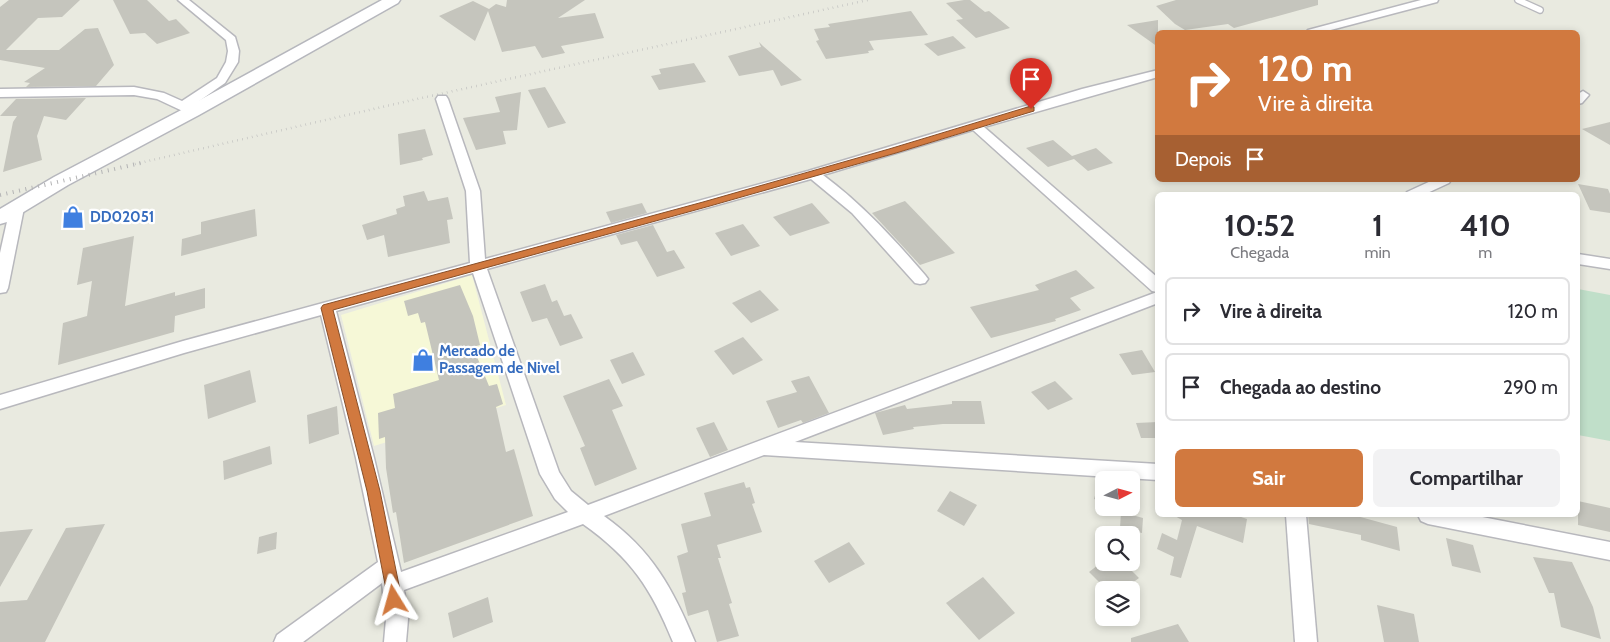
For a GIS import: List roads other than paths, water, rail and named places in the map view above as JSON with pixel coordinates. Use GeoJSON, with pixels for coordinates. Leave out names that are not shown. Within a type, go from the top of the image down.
{"type":"FeatureCollection","features":[{"type":"Feature","properties":{"kind":"main road"},"geometry":{"type":"LineString","coordinates":[[0,218],[188,109],[393,0]]}},
{"type":"Feature","properties":{"kind":"street"},"geometry":{"type":"LineString","coordinates":[[0,93],[134,91],[160,96],[188,109],[213,89],[226,75],[234,58],[234,47],[231,39],[183,0]]}},
{"type":"Feature","properties":{"kind":"street"},"geometry":{"type":"LineString","coordinates":[[1320,30],[1433,0]]}},
{"type":"Feature","properties":{"kind":"street"},"geometry":{"type":"LineString","coordinates":[[0,402],[183,347],[813,174],[1086,92],[1155,74]]}},
{"type":"Feature","properties":{"kind":"street"},"geometry":{"type":"LineString","coordinates":[[442,99],[473,192],[478,266],[550,474],[565,498],[584,515],[627,545],[651,573],[672,613],[684,642]]}},
{"type":"Feature","properties":{"kind":"street"},"geometry":{"type":"LineString","coordinates":[[976,126],[1155,284]]}},
{"type":"Feature","properties":{"kind":"street"},"geometry":{"type":"LineString","coordinates":[[813,174],[838,191],[872,224],[920,279]]}},
{"type":"Feature","properties":{"kind":"street"},"geometry":{"type":"LineString","coordinates":[[1418,192],[1440,182]]}},
{"type":"Feature","properties":{"kind":"street"},"geometry":{"type":"LineString","coordinates":[[0,288],[17,208]]}},
{"type":"Feature","properties":{"kind":"street"},"geometry":{"type":"LineString","coordinates":[[1580,259],[1610,264]]}},
{"type":"Feature","properties":{"kind":"street"},"geometry":{"type":"LineString","coordinates":[[285,642],[390,576],[584,515],[1155,298]]}},
{"type":"Feature","properties":{"kind":"street"},"geometry":{"type":"LineString","coordinates":[[326,308],[374,491],[398,630],[395,642]]}},
{"type":"Feature","properties":{"kind":"street"},"geometry":{"type":"LineString","coordinates":[[761,448],[888,457],[1087,466],[1155,472]]}},
{"type":"Feature","properties":{"kind":"street"},"geometry":{"type":"LineString","coordinates":[[1296,517],[1306,642]]}},
{"type":"Feature","properties":{"kind":"street"},"geometry":{"type":"LineString","coordinates":[[1438,517],[1610,551]]}},
{"type":"Feature","properties":{"kind":"lane"},"geometry":{"type":"LineString","coordinates":[[1518,0],[1540,10]]}},
{"type":"Feature","properties":{"kind":"railway"},"geometry":{"type":"LineString","coordinates":[[135,164],[408,101],[868,0]]}},
{"type":"Feature","properties":{"kind":"railway"},"geometry":{"type":"LineString","coordinates":[[0,195],[141,163]]}},
{"type":"Feature","properties":{"kind":"place","name":"DD02051"},"geometry":{"type":"Point","coordinates":[73,217]}},
{"type":"Feature","properties":{"kind":"place","name":"Mercado de Passagem de Nivel"},"geometry":{"type":"Point","coordinates":[423,360]}}]}
